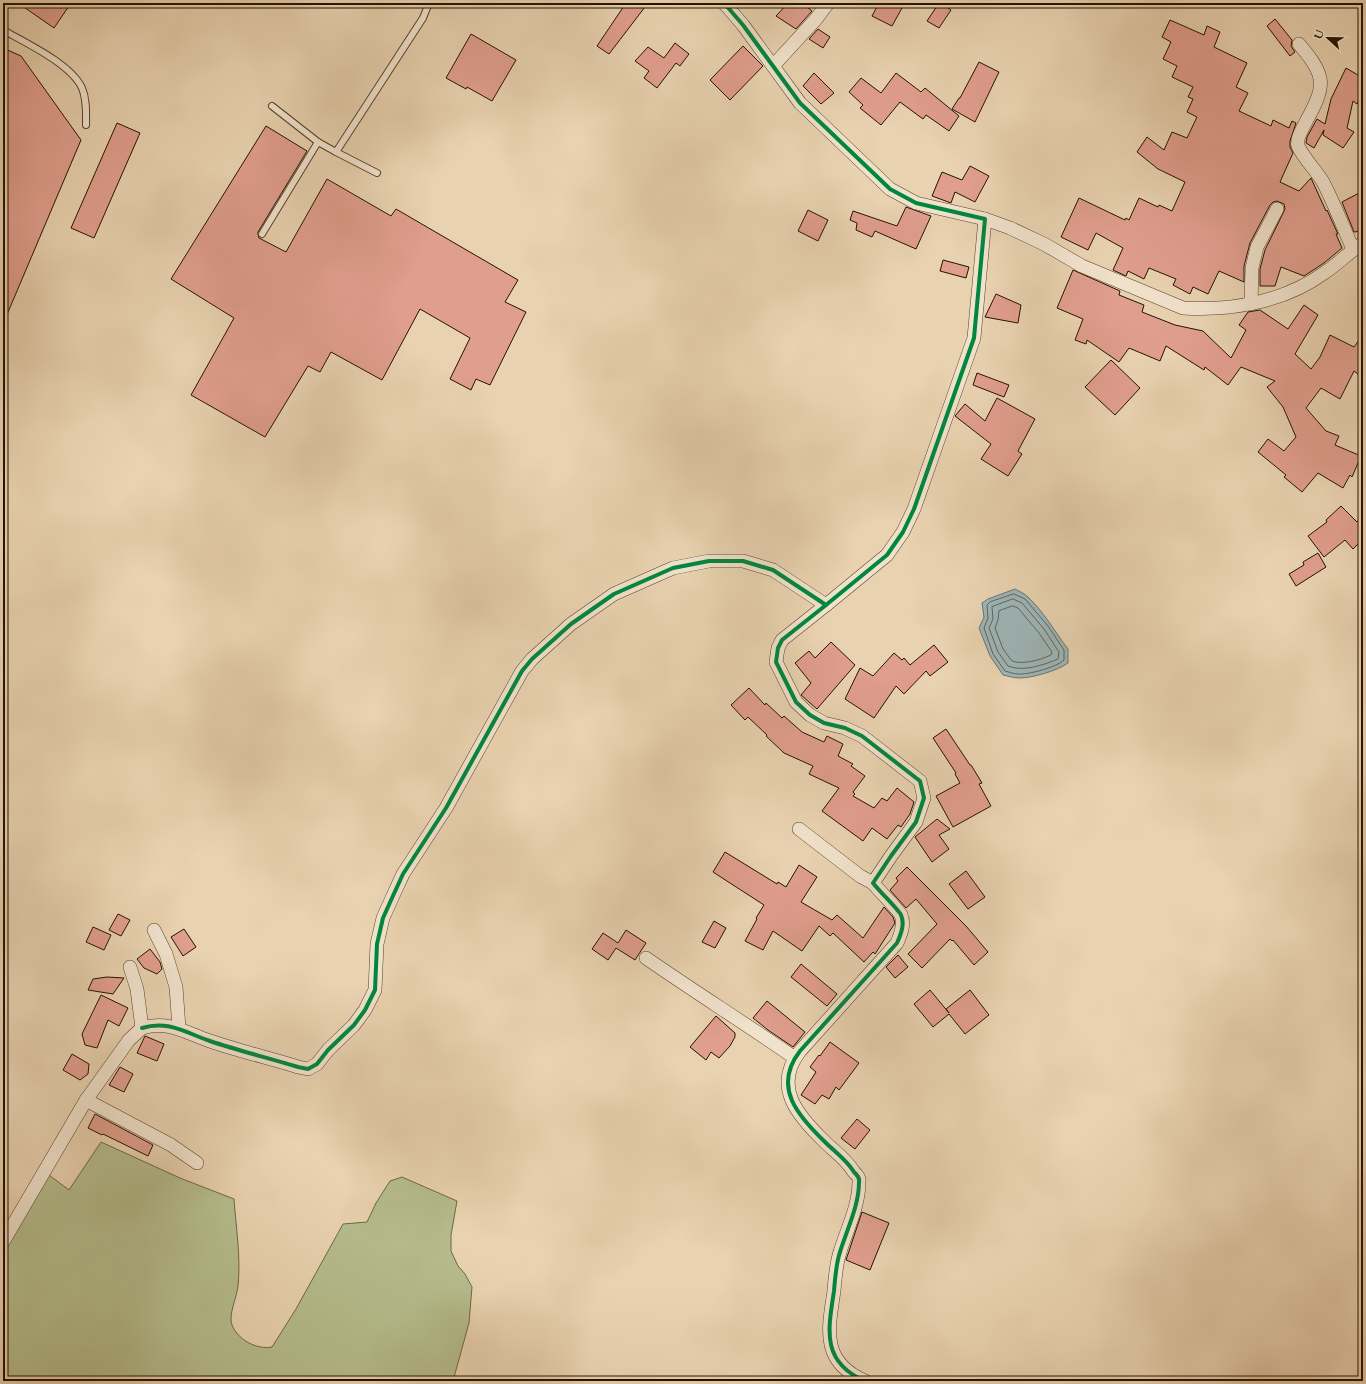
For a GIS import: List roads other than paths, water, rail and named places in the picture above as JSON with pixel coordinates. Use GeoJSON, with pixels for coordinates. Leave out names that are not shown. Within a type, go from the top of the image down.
{"type":"FeatureCollection","features":[{"type":"Feature","properties":{"kind":"street"},"geometry":{"type":"LineString","coordinates":[[724,3],[743,25],[800,102],[890,189],[916,203],[986,219],[1010,228],[1044,244],[1082,266],[1183,308],[1200,309],[1251,304],[1299,289],[1324,274],[1358,246],[1322,181],[1298,146],[1298,137],[1313,110],[1319,92],[1320,79],[1316,68],[1299,44]]}},
{"type":"Feature","properties":{"kind":"street"},"geometry":{"type":"LineString","coordinates":[[773,66],[816,20],[828,3]]}},
{"type":"Feature","properties":{"kind":"street"},"geometry":{"type":"LineString","coordinates":[[1251,304],[1252,268],[1257,247],[1277,209]]}},
{"type":"Feature","properties":{"kind":"street"},"geometry":{"type":"LineString","coordinates":[[874,883],[891,856],[916,822],[924,798],[920,781],[862,736],[845,728],[824,723],[796,702],[776,662],[778,648],[782,640],[887,554],[903,532],[914,509],[974,338],[986,219]]}},
{"type":"Feature","properties":{"kind":"street"},"geometry":{"type":"LineString","coordinates":[[4,1239],[86,1100],[129,1040],[142,1028],[153,1025],[179,1028],[209,1041],[298,1067],[308,1069],[317,1064],[365,1010],[375,990],[377,944],[383,918],[403,874],[446,808],[522,671],[571,624],[614,594],[673,568],[709,561],[743,561],[773,570],[826,605]]}},
{"type":"Feature","properties":{"kind":"street"},"geometry":{"type":"LineString","coordinates":[[799,829],[860,876],[874,883],[901,914],[903,922],[902,932],[897,943],[795,1058],[788,1075],[788,1092],[799,1114],[825,1142],[850,1164],[860,1180],[857,1199],[839,1254],[828,1327],[830,1346],[842,1366],[865,1381]]}},
{"type":"Feature","properties":{"kind":"street"},"geometry":{"type":"LineString","coordinates":[[154,930],[166,954],[176,986],[179,1028]]}},
{"type":"Feature","properties":{"kind":"street"},"geometry":{"type":"LineString","coordinates":[[646,958],[712,1004],[740,1020],[795,1058]]}},
{"type":"Feature","properties":{"kind":"street"},"geometry":{"type":"LineString","coordinates":[[130,967],[139,1001],[142,1028]]}},
{"type":"Feature","properties":{"kind":"street"},"geometry":{"type":"LineString","coordinates":[[86,1100],[171,1145],[197,1163]]}},
{"type":"Feature","properties":{"kind":"lane"},"geometry":{"type":"LineString","coordinates":[[336,152],[423,18],[429,3]]}},
{"type":"Feature","properties":{"kind":"lane"},"geometry":{"type":"LineString","coordinates":[[3,30],[57,62],[72,75],[82,88],[84,95],[86,125]]}},
{"type":"Feature","properties":{"kind":"lane"},"geometry":{"type":"LineString","coordinates":[[272,106],[318,142],[377,173]]}},
{"type":"Feature","properties":{"kind":"lane"},"geometry":{"type":"LineString","coordinates":[[262,234],[318,142]]}},
{"type":"Feature","properties":{"kind":"water"},"geometry":{"type":"Polygon","coordinates":[[[1015,589],[1028,597],[1049,622],[1068,649],[1068,663],[1044,674],[1031,677],[1017,678],[1003,675],[990,656],[979,628],[984,617],[982,603],[988,599],[1015,589]]]}}]}
